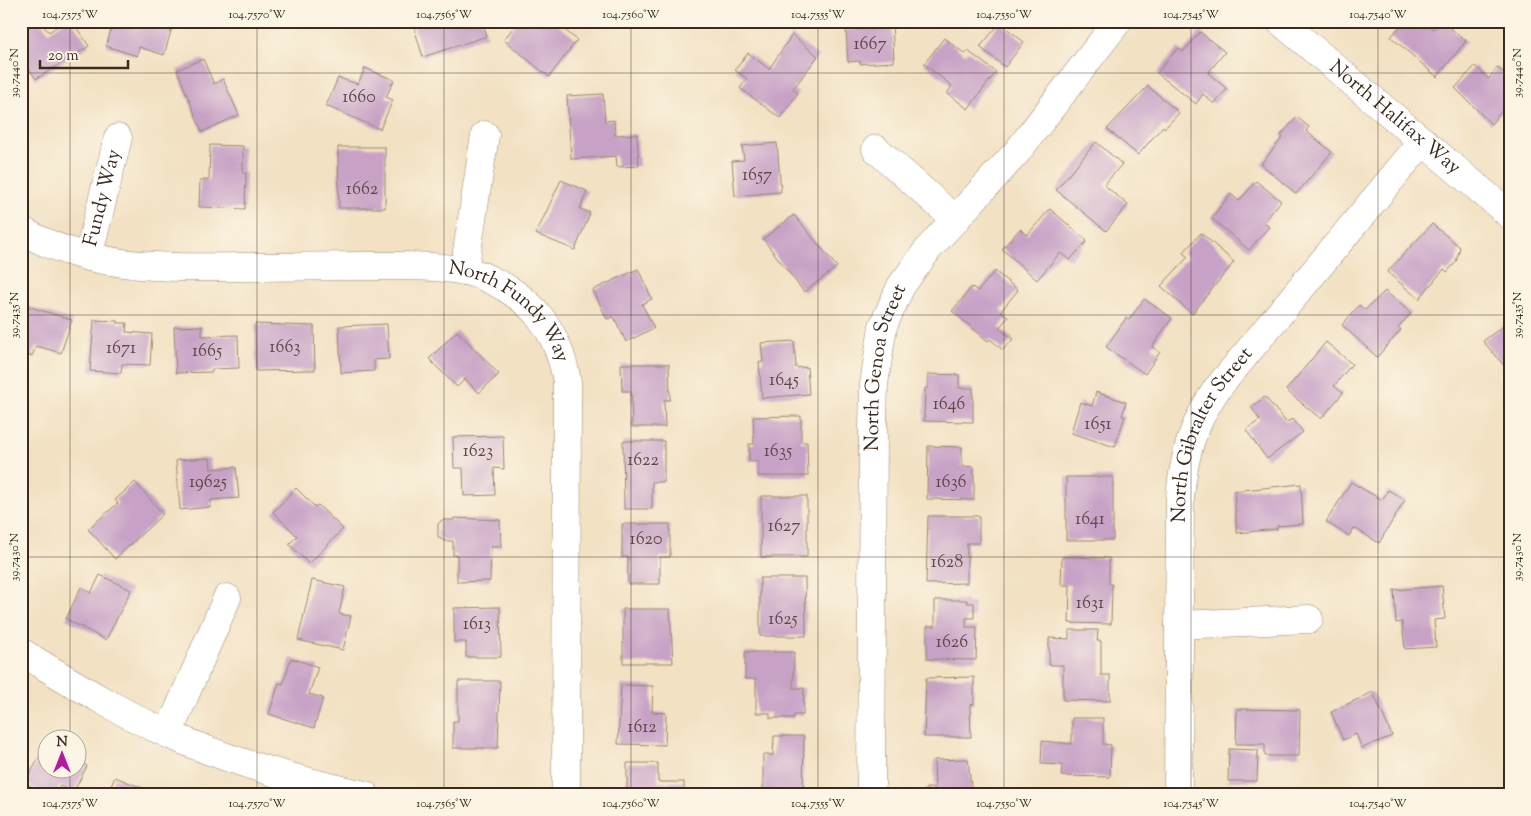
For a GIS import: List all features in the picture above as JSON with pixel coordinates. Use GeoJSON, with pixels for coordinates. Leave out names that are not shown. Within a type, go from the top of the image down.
{"type":"FeatureCollection","features":[{"type":"Feature","properties":{"kind":"street","name":"North Genoa Street"},"geometry":{"type":"LineString","coordinates":[[871,795],[873,425],[877,358],[883,326],[901,286],[929,248],[1017,152],[1118,21]]}},
{"type":"Feature","properties":{"kind":"street","name":"North Halifax Way"},"geometry":{"type":"LineString","coordinates":[[1280,21],[1510,215]]}},
{"type":"Feature","properties":{"kind":"street"},"geometry":{"type":"LineString","coordinates":[[464,271],[485,135]]}},
{"type":"Feature","properties":{"kind":"street","name":"Fundy Way"},"geometry":{"type":"LineString","coordinates":[[88,256],[118,138]]}},
{"type":"Feature","properties":{"kind":"street","name":"North Gibralter Street"},"geometry":{"type":"LineString","coordinates":[[1178,795],[1180,498],[1184,463],[1200,413],[1216,390],[1423,141]]}},
{"type":"Feature","properties":{"kind":"street"},"geometry":{"type":"LineString","coordinates":[[876,149],[956,220]]}},
{"type":"Feature","properties":{"kind":"street","name":"North Fundy Way"},"geometry":{"type":"LineString","coordinates":[[21,230],[88,256],[128,265],[401,266],[464,271],[481,276],[513,291],[535,310],[552,334],[563,357],[567,382],[566,795]]}},
{"type":"Feature","properties":{"kind":"street"},"geometry":{"type":"LineString","coordinates":[[168,734],[227,598]]}},
{"type":"Feature","properties":{"kind":"street"},"geometry":{"type":"LineString","coordinates":[[1180,625],[1309,619]]}},
{"type":"Feature","properties":{"kind":"street"},"geometry":{"type":"LineString","coordinates":[[21,652],[74,684],[168,734],[272,772],[365,795]]}},
{"type":"Feature","properties":{"kind":"building"},"geometry":{"type":"Polygon","coordinates":[[[39,21],[49,32],[65,21],[72,21],[89,46],[36,79],[21,57],[21,33],[39,21]]]}},
{"type":"Feature","properties":{"kind":"building"},"geometry":{"type":"Polygon","coordinates":[[[114,21],[174,21],[164,55],[139,47],[137,56],[106,46],[114,21]]]}},
{"type":"Feature","properties":{"kind":"building"},"geometry":{"type":"Polygon","coordinates":[[[412,21],[482,21],[487,36],[423,57],[412,21]]]}},
{"type":"Feature","properties":{"kind":"building"},"geometry":{"type":"Polygon","coordinates":[[[518,21],[553,21],[577,40],[549,77],[504,40],[518,21]]]}},
{"type":"Feature","properties":{"kind":"building"},"geometry":{"type":"Polygon","coordinates":[[[860,21],[892,21],[894,62],[860,64],[860,61],[848,62],[846,30],[860,29],[860,21]]]}},
{"type":"Feature","properties":{"kind":"building"},"geometry":{"type":"Polygon","coordinates":[[[1404,21],[1424,21],[1433,29],[1442,21],[1466,41],[1437,77],[1391,37],[1404,21]]]}},
{"type":"Feature","properties":{"kind":"building"},"geometry":{"type":"Polygon","coordinates":[[[1000,23],[1024,42],[1005,67],[980,47],[1000,23]]]}},
{"type":"Feature","properties":{"kind":"building"},"geometry":{"type":"Polygon","coordinates":[[[1200,32],[1225,52],[1208,73],[1227,89],[1214,104],[1203,94],[1196,104],[1157,73],[1178,48],[1183,52],[1200,32]]]}},
{"type":"Feature","properties":{"kind":"building"},"geometry":{"type":"Polygon","coordinates":[[[792,35],[818,56],[793,89],[798,93],[780,118],[740,88],[747,79],[735,70],[748,53],[769,69],[792,35]]]}},
{"type":"Feature","properties":{"kind":"building"},"geometry":{"type":"Polygon","coordinates":[[[944,38],[965,54],[968,51],[996,72],[968,109],[947,93],[952,86],[924,64],[944,38]]]}},
{"type":"Feature","properties":{"kind":"building"},"geometry":{"type":"Polygon","coordinates":[[[203,59],[214,84],[223,79],[239,115],[202,132],[177,70],[203,59]]]}},
{"type":"Feature","properties":{"kind":"building"},"geometry":{"type":"Polygon","coordinates":[[[1475,66],[1489,79],[1497,67],[1510,78],[1510,102],[1491,124],[1455,88],[1475,66]]]}},
{"type":"Feature","properties":{"kind":"building"},"geometry":{"type":"Polygon","coordinates":[[[365,68],[394,80],[386,97],[393,100],[380,129],[326,106],[338,78],[358,84],[365,68]]]}},
{"type":"Feature","properties":{"kind":"building"},"geometry":{"type":"Polygon","coordinates":[[[1148,86],[1179,113],[1165,128],[1163,126],[1138,155],[1107,129],[1148,86]]]}},
{"type":"Feature","properties":{"kind":"building"},"geometry":{"type":"Polygon","coordinates":[[[603,94],[605,121],[614,120],[615,135],[637,134],[639,166],[617,167],[616,156],[571,159],[567,96],[603,94]]]}},
{"type":"Feature","properties":{"kind":"building"},"geometry":{"type":"Polygon","coordinates":[[[1297,117],[1309,127],[1306,131],[1332,152],[1296,194],[1261,164],[1283,137],[1281,135],[1297,117]]]}},
{"type":"Feature","properties":{"kind":"building"},"geometry":{"type":"Polygon","coordinates":[[[1096,142],[1122,164],[1104,185],[1128,205],[1106,231],[1056,190],[1096,142]]]}},
{"type":"Feature","properties":{"kind":"building"},"geometry":{"type":"Polygon","coordinates":[[[777,143],[781,192],[735,196],[732,161],[744,160],[742,146],[777,143]]]}},
{"type":"Feature","properties":{"kind":"building"},"geometry":{"type":"Polygon","coordinates":[[[210,145],[243,146],[243,173],[246,173],[245,209],[199,207],[200,180],[209,180],[210,145]]]}},
{"type":"Feature","properties":{"kind":"building"},"geometry":{"type":"Polygon","coordinates":[[[338,147],[385,147],[385,208],[339,208],[338,147]]]}},
{"type":"Feature","properties":{"kind":"building"},"geometry":{"type":"Polygon","coordinates":[[[561,180],[587,191],[580,209],[590,213],[575,250],[536,234],[561,180]]]}},
{"type":"Feature","properties":{"kind":"building"},"geometry":{"type":"Polygon","coordinates":[[[1256,181],[1281,201],[1264,222],[1269,227],[1249,250],[1211,218],[1231,194],[1239,201],[1256,181]]]}},
{"type":"Feature","properties":{"kind":"building"},"geometry":{"type":"Polygon","coordinates":[[[1050,209],[1087,241],[1070,260],[1060,253],[1037,280],[1002,249],[1020,229],[1027,235],[1050,209]]]}},
{"type":"Feature","properties":{"kind":"building"},"geometry":{"type":"Polygon","coordinates":[[[794,215],[837,267],[804,292],[763,239],[794,215]]]}},
{"type":"Feature","properties":{"kind":"building"},"geometry":{"type":"Polygon","coordinates":[[[1432,224],[1460,247],[1456,262],[1447,272],[1444,269],[1419,299],[1387,272],[1432,224]]]}},
{"type":"Feature","properties":{"kind":"building"},"geometry":{"type":"Polygon","coordinates":[[[1201,233],[1234,262],[1192,314],[1161,286],[1188,257],[1183,253],[1201,233]]]}},
{"type":"Feature","properties":{"kind":"building"},"geometry":{"type":"Polygon","coordinates":[[[638,269],[652,299],[642,304],[654,328],[626,342],[614,317],[607,319],[593,290],[638,269]]]}},
{"type":"Feature","properties":{"kind":"building"},"geometry":{"type":"Polygon","coordinates":[[[995,271],[1018,290],[1001,311],[1008,317],[999,328],[1013,339],[1003,350],[990,339],[988,341],[952,311],[972,287],[978,291],[995,271]]]}},
{"type":"Feature","properties":{"kind":"building"},"geometry":{"type":"Polygon","coordinates":[[[1385,291],[1411,313],[1398,328],[1401,330],[1377,357],[1342,325],[1359,305],[1365,310],[1385,291]]]}},
{"type":"Feature","properties":{"kind":"building"},"geometry":{"type":"Polygon","coordinates":[[[1144,299],[1172,318],[1152,347],[1160,352],[1145,374],[1106,347],[1126,318],[1129,320],[1144,299]]]}},
{"type":"Feature","properties":{"kind":"building"},"geometry":{"type":"Polygon","coordinates":[[[21,304],[72,320],[61,353],[36,346],[32,356],[21,353],[21,304]]]}},
{"type":"Feature","properties":{"kind":"building"},"geometry":{"type":"Polygon","coordinates":[[[94,320],[127,323],[126,332],[152,334],[150,365],[122,364],[121,373],[90,371],[94,320]]]}},
{"type":"Feature","properties":{"kind":"building"},"geometry":{"type":"Polygon","coordinates":[[[1510,321],[1510,373],[1483,341],[1510,321]]]}},
{"type":"Feature","properties":{"kind":"building"},"geometry":{"type":"Polygon","coordinates":[[[255,324],[314,326],[315,370],[256,371],[255,324]]]}},
{"type":"Feature","properties":{"kind":"building"},"geometry":{"type":"Polygon","coordinates":[[[387,324],[389,359],[374,360],[374,371],[341,373],[339,326],[387,324]]]}},
{"type":"Feature","properties":{"kind":"building"},"geometry":{"type":"Polygon","coordinates":[[[202,326],[202,336],[238,335],[239,368],[212,369],[212,372],[176,373],[174,327],[202,326]]]}},
{"type":"Feature","properties":{"kind":"building"},"geometry":{"type":"Polygon","coordinates":[[[457,331],[499,374],[479,393],[465,379],[457,387],[429,359],[457,331]]]}},
{"type":"Feature","properties":{"kind":"building"},"geometry":{"type":"Polygon","coordinates":[[[794,341],[796,368],[807,367],[809,394],[762,398],[759,362],[763,362],[761,343],[794,341]]]}},
{"type":"Feature","properties":{"kind":"building"},"geometry":{"type":"Polygon","coordinates":[[[1326,342],[1352,364],[1334,386],[1343,393],[1321,419],[1286,390],[1326,342]]]}},
{"type":"Feature","properties":{"kind":"building"},"geometry":{"type":"Polygon","coordinates":[[[621,364],[669,364],[670,400],[664,400],[665,427],[632,427],[631,391],[622,391],[621,364]]]}},
{"type":"Feature","properties":{"kind":"building"},"geometry":{"type":"Polygon","coordinates":[[[928,374],[959,375],[959,388],[973,388],[973,422],[924,421],[925,388],[928,388],[928,374]]]}},
{"type":"Feature","properties":{"kind":"building"},"geometry":{"type":"Polygon","coordinates":[[[1096,392],[1126,402],[1122,416],[1125,416],[1115,447],[1071,433],[1080,402],[1092,406],[1096,392]]]}},
{"type":"Feature","properties":{"kind":"building"},"geometry":{"type":"Polygon","coordinates":[[[1265,397],[1286,422],[1293,419],[1303,432],[1267,459],[1246,430],[1260,420],[1251,407],[1265,397]]]}},
{"type":"Feature","properties":{"kind":"building"},"geometry":{"type":"Polygon","coordinates":[[[801,416],[801,442],[807,442],[808,476],[758,476],[758,461],[749,461],[749,444],[754,444],[753,417],[801,416]]]}},
{"type":"Feature","properties":{"kind":"building"},"geometry":{"type":"Polygon","coordinates":[[[503,436],[504,469],[494,468],[495,495],[464,496],[463,468],[454,468],[453,437],[503,436]]]}},
{"type":"Feature","properties":{"kind":"building"},"geometry":{"type":"Polygon","coordinates":[[[623,441],[664,441],[664,482],[652,482],[652,509],[624,509],[623,441]]]}},
{"type":"Feature","properties":{"kind":"building"},"geometry":{"type":"Polygon","coordinates":[[[928,446],[962,447],[962,466],[974,467],[974,500],[927,499],[928,446]]]}},
{"type":"Feature","properties":{"kind":"building"},"geometry":{"type":"Polygon","coordinates":[[[210,458],[211,469],[236,467],[239,498],[211,500],[211,507],[180,510],[176,460],[210,458]]]}},
{"type":"Feature","properties":{"kind":"building"},"geometry":{"type":"Polygon","coordinates":[[[1066,477],[1113,477],[1113,540],[1066,540],[1066,477]]]}},
{"type":"Feature","properties":{"kind":"building"},"geometry":{"type":"Polygon","coordinates":[[[135,482],[163,514],[115,559],[88,529],[118,503],[115,500],[135,482]]]}},
{"type":"Feature","properties":{"kind":"building"},"geometry":{"type":"Polygon","coordinates":[[[1351,482],[1382,500],[1388,490],[1405,500],[1379,543],[1354,528],[1349,536],[1326,522],[1351,482]]]}},
{"type":"Feature","properties":{"kind":"building"},"geometry":{"type":"Polygon","coordinates":[[[1301,484],[1303,524],[1277,526],[1277,529],[1237,533],[1234,491],[1301,484]]]}},
{"type":"Feature","properties":{"kind":"building"},"geometry":{"type":"Polygon","coordinates":[[[296,488],[315,507],[318,505],[343,529],[309,564],[289,544],[297,536],[273,512],[296,488]]]}},
{"type":"Feature","properties":{"kind":"building"},"geometry":{"type":"Polygon","coordinates":[[[761,496],[807,496],[807,557],[761,557],[761,496]]]}},
{"type":"Feature","properties":{"kind":"building"},"geometry":{"type":"Polygon","coordinates":[[[928,516],[979,516],[979,543],[967,543],[967,583],[926,584],[928,516]]]}},
{"type":"Feature","properties":{"kind":"building"},"geometry":{"type":"Polygon","coordinates":[[[454,518],[500,520],[501,547],[491,547],[490,581],[457,582],[457,555],[453,555],[453,541],[444,541],[438,537],[438,524],[442,520],[454,520],[454,518]]]}},
{"type":"Feature","properties":{"kind":"building"},"geometry":{"type":"Polygon","coordinates":[[[622,524],[670,524],[670,557],[660,557],[660,584],[628,584],[628,557],[622,557],[622,524]]]}},
{"type":"Feature","properties":{"kind":"building"},"geometry":{"type":"Polygon","coordinates":[[[1062,557],[1109,558],[1109,584],[1112,584],[1111,624],[1069,623],[1070,585],[1061,585],[1062,557]]]}},
{"type":"Feature","properties":{"kind":"building"},"geometry":{"type":"Polygon","coordinates":[[[100,575],[131,590],[106,640],[66,619],[81,587],[91,593],[100,575]]]}},
{"type":"Feature","properties":{"kind":"building"},"geometry":{"type":"Polygon","coordinates":[[[760,578],[805,578],[806,636],[760,636],[760,578]]]}},
{"type":"Feature","properties":{"kind":"building"},"geometry":{"type":"Polygon","coordinates":[[[312,580],[345,587],[339,614],[351,616],[343,650],[298,640],[312,580]]]}},
{"type":"Feature","properties":{"kind":"building"},"geometry":{"type":"Polygon","coordinates":[[[1442,586],[1445,619],[1434,620],[1436,647],[1405,649],[1402,622],[1396,623],[1394,590],[1442,586]]]}},
{"type":"Feature","properties":{"kind":"building"},"geometry":{"type":"Polygon","coordinates":[[[935,600],[967,600],[967,603],[974,603],[974,618],[966,618],[966,627],[977,627],[976,660],[927,659],[927,626],[935,626],[935,600]]]}},
{"type":"Feature","properties":{"kind":"building"},"geometry":{"type":"Polygon","coordinates":[[[500,607],[501,657],[466,657],[466,642],[454,642],[454,608],[500,607]]]}},
{"type":"Feature","properties":{"kind":"building"},"geometry":{"type":"Polygon","coordinates":[[[623,609],[670,609],[673,663],[623,663],[623,609]]]}},
{"type":"Feature","properties":{"kind":"building"},"geometry":{"type":"Polygon","coordinates":[[[1069,630],[1098,630],[1097,641],[1101,641],[1101,675],[1110,675],[1110,701],[1063,700],[1063,665],[1049,665],[1049,638],[1069,639],[1069,630]]]}},
{"type":"Feature","properties":{"kind":"building"},"geometry":{"type":"Polygon","coordinates":[[[745,652],[794,652],[793,688],[804,688],[803,715],[794,715],[794,718],[770,718],[770,713],[756,713],[756,679],[745,679],[745,652]]]}},
{"type":"Feature","properties":{"kind":"building"},"geometry":{"type":"Polygon","coordinates":[[[291,658],[318,667],[309,694],[323,698],[314,728],[269,714],[279,683],[283,684],[291,658]]]}},
{"type":"Feature","properties":{"kind":"building"},"geometry":{"type":"Polygon","coordinates":[[[974,677],[974,704],[970,705],[971,737],[924,737],[926,678],[974,677]]]}},
{"type":"Feature","properties":{"kind":"building"},"geometry":{"type":"Polygon","coordinates":[[[458,681],[500,681],[498,748],[453,748],[453,721],[458,721],[458,681]]]}},
{"type":"Feature","properties":{"kind":"building"},"geometry":{"type":"Polygon","coordinates":[[[621,685],[653,686],[652,712],[666,713],[665,745],[618,744],[621,685]]]}},
{"type":"Feature","properties":{"kind":"building"},"geometry":{"type":"Polygon","coordinates":[[[1373,692],[1392,736],[1362,748],[1356,734],[1343,740],[1331,712],[1373,692]]]}},
{"type":"Feature","properties":{"kind":"building"},"geometry":{"type":"Polygon","coordinates":[[[1237,709],[1300,710],[1299,756],[1265,756],[1265,744],[1236,744],[1237,709]]]}},
{"type":"Feature","properties":{"kind":"building"},"geometry":{"type":"Polygon","coordinates":[[[1072,718],[1103,718],[1103,744],[1111,745],[1110,777],[1061,776],[1062,765],[1041,764],[1042,741],[1072,744],[1072,718]]]}},
{"type":"Feature","properties":{"kind":"building"},"geometry":{"type":"Polygon","coordinates":[[[774,736],[804,736],[803,795],[763,795],[763,755],[773,755],[774,736]]]}},
{"type":"Feature","properties":{"kind":"building"},"geometry":{"type":"Polygon","coordinates":[[[1229,749],[1258,750],[1257,781],[1228,781],[1229,749]]]}},
{"type":"Feature","properties":{"kind":"building"},"geometry":{"type":"Polygon","coordinates":[[[968,759],[972,795],[926,795],[926,788],[935,788],[934,760],[968,759]]]}},
{"type":"Feature","properties":{"kind":"building"},"geometry":{"type":"Polygon","coordinates":[[[38,760],[38,778],[81,778],[73,793],[60,786],[55,795],[48,795],[25,783],[38,760]]]}},
{"type":"Feature","properties":{"kind":"building"},"geometry":{"type":"Polygon","coordinates":[[[627,763],[658,763],[658,782],[684,782],[684,795],[619,795],[619,789],[627,789],[627,763]]]}},
{"type":"Feature","properties":{"kind":"building"},"geometry":{"type":"Polygon","coordinates":[[[115,777],[145,789],[142,795],[107,795],[115,777]]]}}]}
